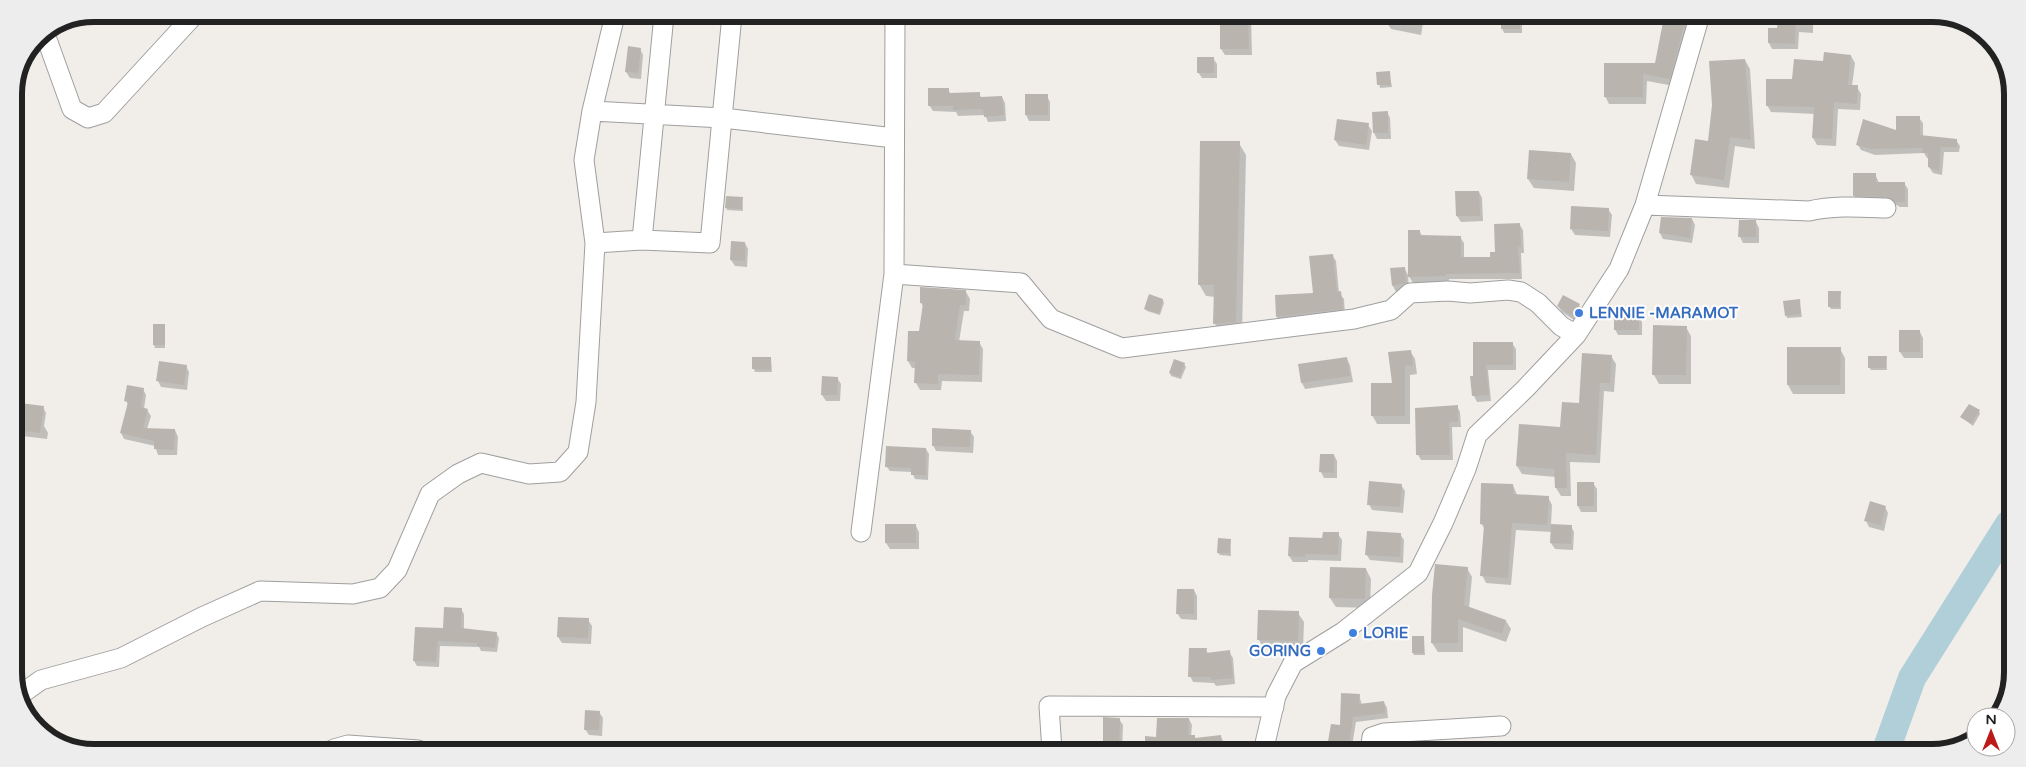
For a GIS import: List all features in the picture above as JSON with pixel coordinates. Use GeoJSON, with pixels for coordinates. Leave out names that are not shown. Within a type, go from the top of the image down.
{"type":"FeatureCollection","features":[{"type":"Feature","properties":{"kind":"street"},"geometry":{"type":"LineString","coordinates":[[48,41],[72,109],[88,118],[104,114],[188,22]]}},
{"type":"Feature","properties":{"kind":"street"},"geometry":{"type":"LineString","coordinates":[[25,691],[41,680],[121,658],[202,617],[260,591],[352,594],[380,588],[397,570],[430,494],[458,474],[480,463],[528,474],[560,472],[578,452],[584,412],[595,243],[584,160],[592,111],[613,22]]}},
{"type":"Feature","properties":{"kind":"street"},"geometry":{"type":"LineString","coordinates":[[642,240],[663,22]]}},
{"type":"Feature","properties":{"kind":"street"},"geometry":{"type":"LineString","coordinates":[[595,243],[642,240],[710,243],[731,22]]}},
{"type":"Feature","properties":{"kind":"street"},"geometry":{"type":"LineString","coordinates":[[861,532],[894,274],[895,22]]}},
{"type":"Feature","properties":{"kind":"street"},"geometry":{"type":"LineString","coordinates":[[1265,744],[1276,696],[1293,663],[1343,632],[1418,572],[1443,523],[1466,469],[1477,435],[1525,390],[1576,335],[1618,270],[1645,205],[1698,22]]}},
{"type":"Feature","properties":{"kind":"street"},"geometry":{"type":"LineString","coordinates":[[592,111],[723,118],[894,138]]}},
{"type":"Feature","properties":{"kind":"street"},"geometry":{"type":"LineString","coordinates":[[1645,205],[1809,211],[1838,207],[1886,208]]}},
{"type":"Feature","properties":{"kind":"street"},"geometry":{"type":"LineString","coordinates":[[894,274],[1021,283],[1051,319],[1122,348],[1354,319],[1391,310],[1410,293],[1448,291],[1508,290],[1521,292],[1538,303],[1561,326],[1576,335]]}},
{"type":"Feature","properties":{"kind":"street"},"geometry":{"type":"LineString","coordinates":[[1052,744],[1049,706],[1274,707]]}},
{"type":"Feature","properties":{"kind":"street"},"geometry":{"type":"LineString","coordinates":[[1371,744],[1372,737],[1384,733],[1501,726]]}},
{"type":"Feature","properties":{"kind":"building"},"geometry":{"type":"Polygon","coordinates":[[[1220,22],[1248,22],[1249,49],[1220,49],[1220,22]]]}},
{"type":"Feature","properties":{"kind":"building"},"geometry":{"type":"Polygon","coordinates":[[[1501,22],[1520,22],[1520,29],[1501,29],[1501,22]]]}},
{"type":"Feature","properties":{"kind":"building"},"geometry":{"type":"Polygon","coordinates":[[[1663,22],[1685,22],[1670,79],[1643,74],[1643,97],[1604,97],[1604,63],[1655,63],[1663,22]]]}},
{"type":"Feature","properties":{"kind":"building"},"geometry":{"type":"Polygon","coordinates":[[[1778,22],[1796,22],[1795,44],[1768,43],[1768,28],[1777,28],[1778,22]]]}},
{"type":"Feature","properties":{"kind":"building"},"geometry":{"type":"Polygon","coordinates":[[[628,46],[641,48],[638,73],[625,72],[628,46]]]}},
{"type":"Feature","properties":{"kind":"building"},"geometry":{"type":"Polygon","coordinates":[[[1824,52],[1851,55],[1848,85],[1858,85],[1857,104],[1834,102],[1832,139],[1812,138],[1814,107],[1766,106],[1766,79],[1792,79],[1794,59],[1823,61],[1824,52]]]}},
{"type":"Feature","properties":{"kind":"building"},"geometry":{"type":"Polygon","coordinates":[[[1197,57],[1214,57],[1214,73],[1197,73],[1197,57]]]}},
{"type":"Feature","properties":{"kind":"building"},"geometry":{"type":"Polygon","coordinates":[[[1745,59],[1751,140],[1730,137],[1724,180],[1690,175],[1695,139],[1708,141],[1712,105],[1709,61],[1745,59]]]}},
{"type":"Feature","properties":{"kind":"building"},"geometry":{"type":"Polygon","coordinates":[[[1390,71],[1391,85],[1377,85],[1376,72],[1390,71]]]}},
{"type":"Feature","properties":{"kind":"building"},"geometry":{"type":"Polygon","coordinates":[[[928,88],[949,88],[949,93],[980,92],[980,97],[1002,96],[1004,115],[984,117],[983,109],[953,110],[953,106],[928,106],[928,88]]]}},
{"type":"Feature","properties":{"kind":"building"},"geometry":{"type":"Polygon","coordinates":[[[1025,94],[1048,94],[1048,115],[1025,115],[1025,94]]]}},
{"type":"Feature","properties":{"kind":"building"},"geometry":{"type":"Polygon","coordinates":[[[1388,111],[1388,133],[1373,133],[1372,112],[1388,111]]]}},
{"type":"Feature","properties":{"kind":"building"},"geometry":{"type":"Polygon","coordinates":[[[1896,116],[1920,116],[1920,135],[1957,139],[1957,147],[1941,147],[1939,171],[1928,167],[1928,153],[1922,153],[1923,148],[1871,149],[1856,145],[1863,119],[1896,130],[1896,116]]]}},
{"type":"Feature","properties":{"kind":"building"},"geometry":{"type":"Polygon","coordinates":[[[1337,119],[1369,123],[1366,145],[1334,140],[1337,119]]]}},
{"type":"Feature","properties":{"kind":"building"},"geometry":{"type":"Polygon","coordinates":[[[1200,141],[1240,141],[1236,322],[1213,324],[1214,285],[1198,285],[1200,141]]]}},
{"type":"Feature","properties":{"kind":"building"},"geometry":{"type":"Polygon","coordinates":[[[1529,150],[1571,153],[1569,182],[1527,179],[1529,150]]]}},
{"type":"Feature","properties":{"kind":"building"},"geometry":{"type":"Polygon","coordinates":[[[1853,173],[1876,173],[1876,182],[1905,182],[1905,202],[1895,202],[1886,197],[1853,196],[1853,173]]]}},
{"type":"Feature","properties":{"kind":"building"},"geometry":{"type":"Polygon","coordinates":[[[1455,191],[1479,191],[1480,216],[1456,216],[1455,191]]]}},
{"type":"Feature","properties":{"kind":"building"},"geometry":{"type":"Polygon","coordinates":[[[726,196],[743,197],[742,209],[725,208],[726,196]]]}},
{"type":"Feature","properties":{"kind":"building"},"geometry":{"type":"Polygon","coordinates":[[[1571,206],[1609,208],[1608,231],[1570,229],[1571,206]]]}},
{"type":"Feature","properties":{"kind":"building"},"geometry":{"type":"Polygon","coordinates":[[[1661,217],[1692,218],[1690,238],[1659,233],[1661,217]]]}},
{"type":"Feature","properties":{"kind":"building"},"geometry":{"type":"Polygon","coordinates":[[[1739,220],[1756,220],[1756,237],[1738,237],[1739,220]]]}},
{"type":"Feature","properties":{"kind":"building"},"geometry":{"type":"Polygon","coordinates":[[[1520,223],[1521,247],[1518,247],[1520,273],[1446,274],[1446,276],[1408,277],[1408,230],[1420,230],[1420,235],[1461,236],[1461,257],[1490,257],[1490,252],[1495,252],[1494,224],[1520,223]]]}},
{"type":"Feature","properties":{"kind":"building"},"geometry":{"type":"Polygon","coordinates":[[[731,241],[745,242],[745,261],[730,260],[731,241]]]}},
{"type":"Feature","properties":{"kind":"building"},"geometry":{"type":"Polygon","coordinates":[[[1333,254],[1337,292],[1341,291],[1343,309],[1276,317],[1275,295],[1313,293],[1309,256],[1333,254]]]}},
{"type":"Feature","properties":{"kind":"building"},"geometry":{"type":"Polygon","coordinates":[[[1405,267],[1406,283],[1392,286],[1390,268],[1405,267]]]}},
{"type":"Feature","properties":{"kind":"building"},"geometry":{"type":"Polygon","coordinates":[[[920,287],[966,290],[966,305],[960,305],[955,340],[980,341],[979,375],[938,374],[938,384],[914,383],[915,362],[907,361],[908,331],[919,331],[923,303],[920,303],[920,287]]]}},
{"type":"Feature","properties":{"kind":"building"},"geometry":{"type":"Polygon","coordinates":[[[1828,291],[1841,291],[1840,307],[1828,307],[1828,291]]]}},
{"type":"Feature","properties":{"kind":"building"},"geometry":{"type":"Polygon","coordinates":[[[1149,294],[1163,299],[1159,314],[1144,309],[1149,294]]]}},
{"type":"Feature","properties":{"kind":"building"},"geometry":{"type":"Polygon","coordinates":[[[1563,295],[1580,304],[1573,317],[1557,306],[1563,295]]]}},
{"type":"Feature","properties":{"kind":"building"},"geometry":{"type":"Polygon","coordinates":[[[1800,299],[1801,314],[1785,316],[1783,301],[1800,299]]]}},
{"type":"Feature","properties":{"kind":"building"},"geometry":{"type":"Polygon","coordinates":[[[1614,314],[1639,314],[1639,330],[1614,330],[1614,314]]]}},
{"type":"Feature","properties":{"kind":"building"},"geometry":{"type":"Polygon","coordinates":[[[153,324],[165,324],[165,345],[153,345],[153,324]]]}},
{"type":"Feature","properties":{"kind":"building"},"geometry":{"type":"Polygon","coordinates":[[[1653,325],[1687,326],[1686,375],[1652,375],[1653,325]]]}},
{"type":"Feature","properties":{"kind":"building"},"geometry":{"type":"Polygon","coordinates":[[[1899,330],[1920,330],[1920,352],[1899,352],[1899,330]]]}},
{"type":"Feature","properties":{"kind":"building"},"geometry":{"type":"Polygon","coordinates":[[[1473,342],[1513,342],[1513,365],[1486,365],[1489,395],[1472,396],[1470,376],[1473,376],[1473,342]]]}},
{"type":"Feature","properties":{"kind":"building"},"geometry":{"type":"Polygon","coordinates":[[[1787,347],[1841,347],[1840,385],[1787,385],[1787,347]]]}},
{"type":"Feature","properties":{"kind":"building"},"geometry":{"type":"Polygon","coordinates":[[[1411,350],[1413,365],[1405,366],[1405,416],[1371,416],[1371,383],[1392,383],[1388,352],[1411,350]]]}},
{"type":"Feature","properties":{"kind":"building"},"geometry":{"type":"Polygon","coordinates":[[[1582,353],[1612,355],[1610,383],[1600,383],[1596,455],[1566,453],[1567,488],[1555,488],[1554,469],[1516,466],[1519,424],[1560,427],[1562,402],[1579,403],[1582,353]]]}},
{"type":"Feature","properties":{"kind":"building"},"geometry":{"type":"Polygon","coordinates":[[[1868,356],[1887,356],[1886,368],[1868,368],[1868,356]]]}},
{"type":"Feature","properties":{"kind":"building"},"geometry":{"type":"Polygon","coordinates":[[[752,357],[771,357],[771,370],[752,369],[752,357]]]}},
{"type":"Feature","properties":{"kind":"building"},"geometry":{"type":"Polygon","coordinates":[[[1347,357],[1350,376],[1301,383],[1298,364],[1347,357]]]}},
{"type":"Feature","properties":{"kind":"building"},"geometry":{"type":"Polygon","coordinates":[[[1174,359],[1185,363],[1180,377],[1169,373],[1174,359]]]}},
{"type":"Feature","properties":{"kind":"building"},"geometry":{"type":"Polygon","coordinates":[[[159,361],[187,365],[184,385],[156,381],[159,361]]]}},
{"type":"Feature","properties":{"kind":"building"},"geometry":{"type":"Polygon","coordinates":[[[822,376],[838,377],[837,395],[821,395],[822,376]]]}},
{"type":"Feature","properties":{"kind":"building"},"geometry":{"type":"Polygon","coordinates":[[[127,385],[144,388],[141,407],[148,409],[143,428],[175,429],[174,450],[154,449],[154,441],[120,433],[128,402],[124,401],[127,385]]]}},
{"type":"Feature","properties":{"kind":"building"},"geometry":{"type":"Polygon","coordinates":[[[23,403],[44,406],[40,433],[23,431],[23,403]]]}},
{"type":"Feature","properties":{"kind":"building"},"geometry":{"type":"Polygon","coordinates":[[[1969,404],[1980,410],[1971,424],[1960,417],[1969,404]]]}},
{"type":"Feature","properties":{"kind":"building"},"geometry":{"type":"Polygon","coordinates":[[[1458,405],[1458,422],[1449,422],[1450,455],[1416,455],[1415,408],[1458,405]]]}},
{"type":"Feature","properties":{"kind":"building"},"geometry":{"type":"Polygon","coordinates":[[[932,428],[971,430],[970,447],[932,446],[932,428]]]}},
{"type":"Feature","properties":{"kind":"building"},"geometry":{"type":"Polygon","coordinates":[[[886,446],[926,448],[926,475],[911,475],[911,468],[885,467],[886,446]]]}},
{"type":"Feature","properties":{"kind":"building"},"geometry":{"type":"Polygon","coordinates":[[[1320,454],[1334,454],[1334,473],[1319,472],[1320,454]]]}},
{"type":"Feature","properties":{"kind":"building"},"geometry":{"type":"Polygon","coordinates":[[[1369,481],[1402,484],[1400,507],[1367,505],[1369,481]]]}},
{"type":"Feature","properties":{"kind":"building"},"geometry":{"type":"Polygon","coordinates":[[[1577,482],[1594,482],[1594,506],[1577,506],[1577,482]]]}},
{"type":"Feature","properties":{"kind":"building"},"geometry":{"type":"Polygon","coordinates":[[[1481,483],[1513,484],[1513,494],[1549,496],[1547,525],[1512,523],[1508,578],[1480,576],[1484,525],[1480,524],[1481,483]]]}},
{"type":"Feature","properties":{"kind":"building"},"geometry":{"type":"Polygon","coordinates":[[[1870,501],[1886,506],[1881,525],[1864,521],[1870,501]]]}},
{"type":"Feature","properties":{"kind":"building"},"geometry":{"type":"Polygon","coordinates":[[[885,524],[916,524],[916,543],[885,543],[885,524]]]}},
{"type":"Feature","properties":{"kind":"building"},"geometry":{"type":"Polygon","coordinates":[[[1551,524],[1572,525],[1571,544],[1550,543],[1551,524]]]}},
{"type":"Feature","properties":{"kind":"building"},"geometry":{"type":"Polygon","coordinates":[[[1367,531],[1401,533],[1400,557],[1365,555],[1367,531]]]}},
{"type":"Feature","properties":{"kind":"building"},"geometry":{"type":"Polygon","coordinates":[[[1323,532],[1339,532],[1338,555],[1305,554],[1305,557],[1288,556],[1289,537],[1322,538],[1323,532]]]}},
{"type":"Feature","properties":{"kind":"building"},"geometry":{"type":"Polygon","coordinates":[[[1218,538],[1231,539],[1230,553],[1217,553],[1218,538]]]}},
{"type":"Feature","properties":{"kind":"building"},"geometry":{"type":"Polygon","coordinates":[[[1435,564],[1468,567],[1464,605],[1506,620],[1502,634],[1458,619],[1458,643],[1431,643],[1435,564]]]}},
{"type":"Feature","properties":{"kind":"building"},"geometry":{"type":"Polygon","coordinates":[[[1330,567],[1366,568],[1365,599],[1329,598],[1330,567]]]}},
{"type":"Feature","properties":{"kind":"building"},"geometry":{"type":"Polygon","coordinates":[[[1177,589],[1194,589],[1194,614],[1176,614],[1177,589]]]}},
{"type":"Feature","properties":{"kind":"building"},"geometry":{"type":"Polygon","coordinates":[[[444,607],[462,608],[461,628],[497,632],[495,648],[477,646],[477,643],[438,641],[436,662],[413,661],[415,627],[443,628],[444,607]]]}},
{"type":"Feature","properties":{"kind":"building"},"geometry":{"type":"Polygon","coordinates":[[[1258,610],[1299,611],[1298,641],[1257,640],[1258,610]]]}},
{"type":"Feature","properties":{"kind":"building"},"geometry":{"type":"Polygon","coordinates":[[[558,617],[589,618],[588,638],[557,637],[558,617]]]}},
{"type":"Feature","properties":{"kind":"building"},"geometry":{"type":"Polygon","coordinates":[[[1412,636],[1424,636],[1424,653],[1412,653],[1412,636]]]}},
{"type":"Feature","properties":{"kind":"building"},"geometry":{"type":"Polygon","coordinates":[[[1189,648],[1207,648],[1206,653],[1230,650],[1233,678],[1211,680],[1211,677],[1188,677],[1189,648]]]}},
{"type":"Feature","properties":{"kind":"building"},"geometry":{"type":"Polygon","coordinates":[[[1341,693],[1360,694],[1359,704],[1384,701],[1385,713],[1353,717],[1349,744],[1328,744],[1331,724],[1340,725],[1341,693]]]}},
{"type":"Feature","properties":{"kind":"building"},"geometry":{"type":"Polygon","coordinates":[[[585,710],[600,711],[599,730],[584,730],[585,710]]]}},
{"type":"Feature","properties":{"kind":"building"},"geometry":{"type":"Polygon","coordinates":[[[1103,717],[1120,718],[1119,744],[1103,744],[1103,717]]]}},
{"type":"Feature","properties":{"kind":"building"},"geometry":{"type":"Polygon","coordinates":[[[1157,718],[1189,718],[1188,735],[1195,735],[1195,738],[1221,735],[1222,744],[1145,744],[1145,736],[1156,737],[1157,718]]]}},
{"type":"Feature","properties":{"kind":"waterway"},"geometry":{"type":"LineString","coordinates":[[1888,744],[1912,678],[2004,532]]}},
{"type":"Feature","properties":{"kind":"place","name":"LENNIE -MARAMOT"},"geometry":{"type":"Point","coordinates":[1579,313]}},
{"type":"Feature","properties":{"kind":"place","name":"LORIE"},"geometry":{"type":"Point","coordinates":[1353,633]}},
{"type":"Feature","properties":{"kind":"place","name":"GORING"},"geometry":{"type":"Point","coordinates":[1321,651]}}]}
